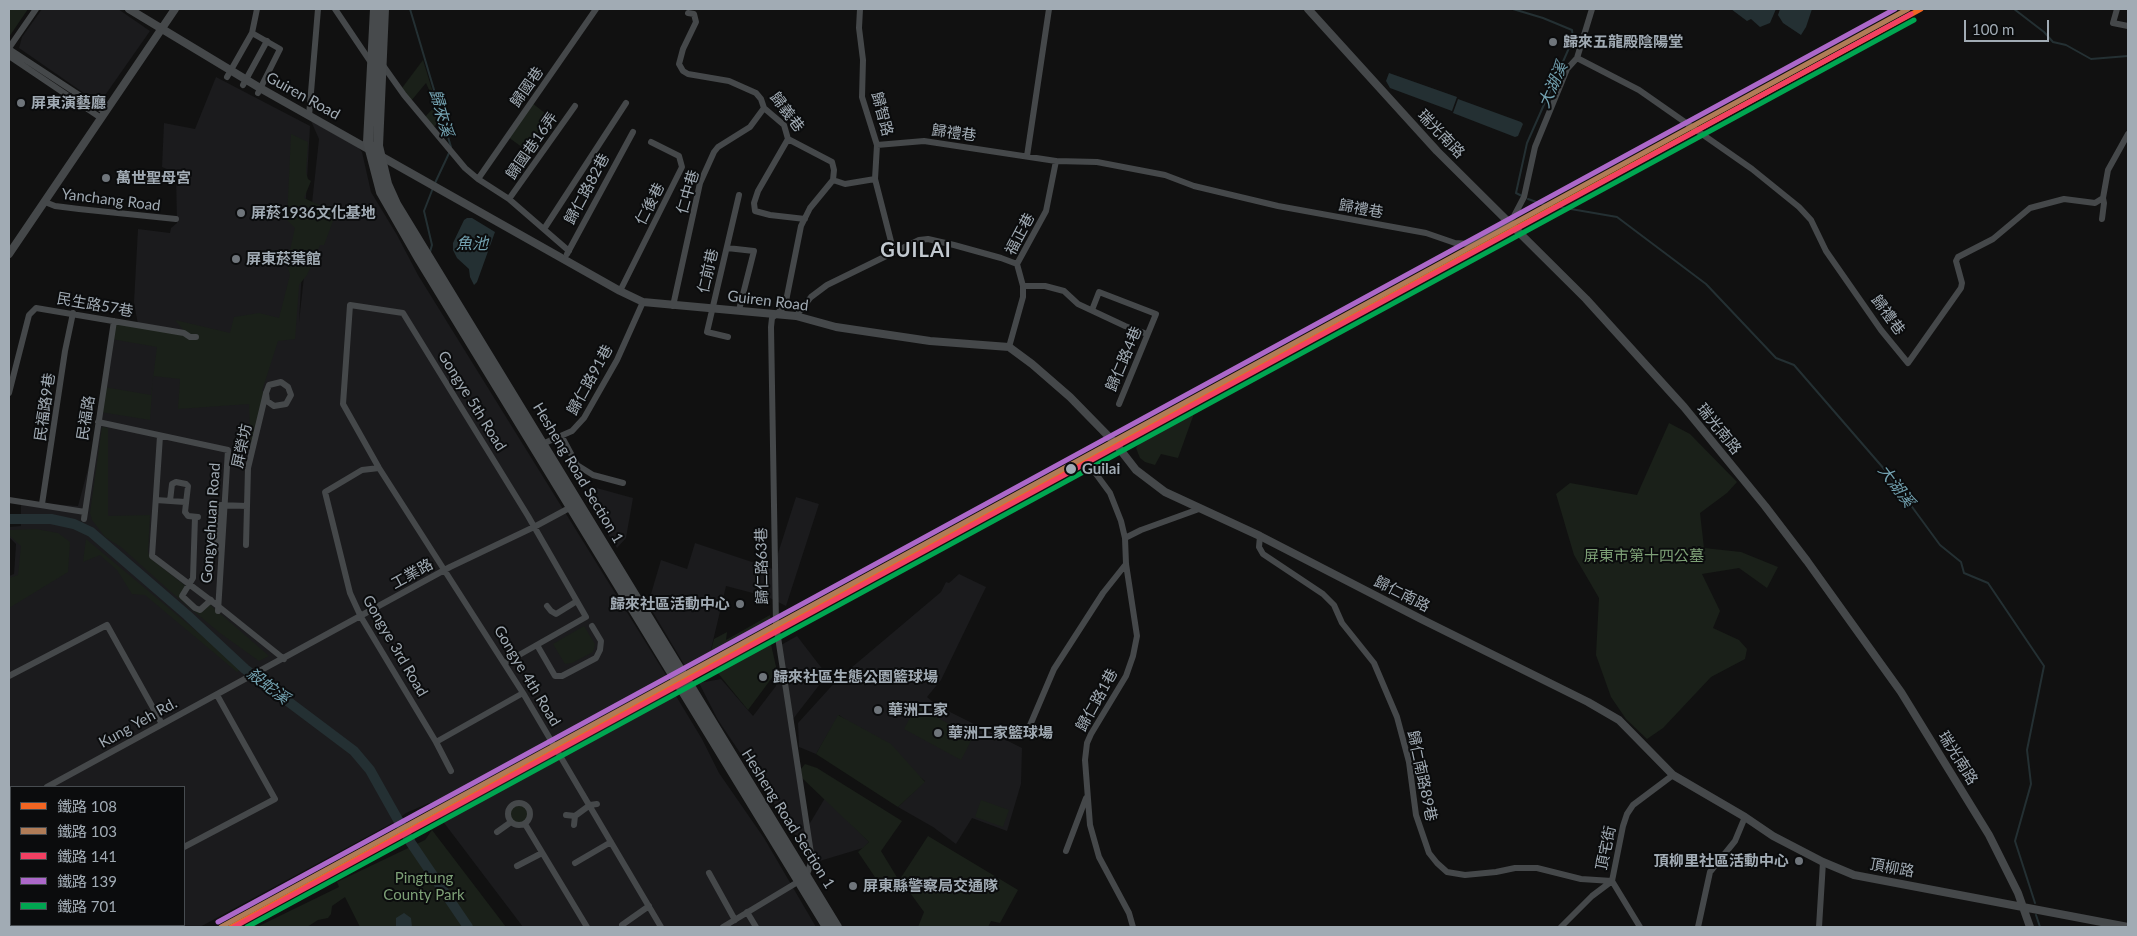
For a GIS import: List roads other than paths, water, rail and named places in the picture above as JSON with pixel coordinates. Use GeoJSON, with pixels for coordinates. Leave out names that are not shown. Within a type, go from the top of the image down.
{"type":"FeatureCollection","features":[{"type":"Feature","properties":{"kind":"main road","name":"Hesheng Road Section 1"},"geometry":{"type":"LineString","coordinates":[[375,9],[378,146],[387,184],[425,259]]}},
{"type":"Feature","properties":{"kind":"main road","name":"Hesheng Road Section 1"},"geometry":{"type":"LineString","coordinates":[[384,9],[368,142],[381,192],[425,259],[803,880],[827,927]]}},
{"type":"Feature","properties":{"kind":"main road","name":"Hesheng Road Section 1"},"geometry":{"type":"LineString","coordinates":[[803,880],[837,927]]}},
{"type":"Feature","properties":{"kind":"street"},"geometry":{"type":"LineString","coordinates":[[36,9],[9,48],[103,115]]}},
{"type":"Feature","properties":{"kind":"street","name":"Guiren Road"},"geometry":{"type":"LineString","coordinates":[[129,9],[229,74],[380,154],[642,302],[796,316],[836,327],[930,341],[1009,347]]}},
{"type":"Feature","properties":{"kind":"street"},"geometry":{"type":"LineString","coordinates":[[9,254],[175,9]]}},
{"type":"Feature","properties":{"kind":"street"},"geometry":{"type":"LineString","coordinates":[[229,74],[252,32],[257,9]]}},
{"type":"Feature","properties":{"kind":"street"},"geometry":{"type":"LineString","coordinates":[[309,116],[318,9]]}},
{"type":"Feature","properties":{"kind":"street"},"geometry":{"type":"LineString","coordinates":[[336,9],[377,64],[450,151],[478,180],[509,200],[569,251]]}},
{"type":"Feature","properties":{"kind":"street","name":"歸國巷"},"geometry":{"type":"LineString","coordinates":[[478,180],[596,9]]}},
{"type":"Feature","properties":{"kind":"street","name":"歸智路"},"geometry":{"type":"LineString","coordinates":[[860,9],[859,28],[863,60],[862,97],[877,146],[875,180],[894,253]]}},
{"type":"Feature","properties":{"kind":"street"},"geometry":{"type":"LineString","coordinates":[[1027,156],[1049,9]]}},
{"type":"Feature","properties":{"kind":"street","name":"瑞光南路"},"geometry":{"type":"LineString","coordinates":[[1308,9],[1437,151],[1586,299],[1684,408],[1807,562],[1901,692],[1970,802],[2003,860],[2030,927]]}},
{"type":"Feature","properties":{"kind":"street","name":"歸禮巷"},"geometry":{"type":"LineString","coordinates":[[877,146],[924,141],[1056,161],[1097,162],[1165,175],[1194,186],[1269,204],[1426,233],[1454,243],[1470,244],[1514,216],[1524,197],[1534,147],[1567,69],[1577,58],[1592,9]]}},
{"type":"Feature","properties":{"kind":"street"},"geometry":{"type":"LineString","coordinates":[[2117,9],[2113,23],[2128,26]]}},
{"type":"Feature","properties":{"kind":"street","name":"歸義巷"},"geometry":{"type":"LineString","coordinates":[[688,13],[694,14],[696,22],[683,49],[679,64],[683,71],[688,74],[730,81],[756,93],[761,99],[764,108],[784,125],[788,139],[832,162],[834,170],[833,180]]}},
{"type":"Feature","properties":{"kind":"street"},"geometry":{"type":"LineString","coordinates":[[252,32],[280,49],[259,91]]}},
{"type":"Feature","properties":{"kind":"street"},"geometry":{"type":"LineString","coordinates":[[244,82],[267,41]]}},
{"type":"Feature","properties":{"kind":"street"},"geometry":{"type":"LineString","coordinates":[[9,56],[103,115]]}},
{"type":"Feature","properties":{"kind":"street","name":"歸禮巷"},"geometry":{"type":"LineString","coordinates":[[1577,58],[1639,90],[1752,169],[1799,207],[1811,220],[1826,251],[1908,363],[1961,288],[1961,274],[1956,260],[1961,254],[1993,239],[2030,208],[2064,199],[2096,202],[2103,198]]}},
{"type":"Feature","properties":{"kind":"street"},"geometry":{"type":"LineString","coordinates":[[544,229],[626,103]]}},
{"type":"Feature","properties":{"kind":"street","name":"歸國巷16弄"},"geometry":{"type":"LineString","coordinates":[[509,200],[575,106]]}},
{"type":"Feature","properties":{"kind":"street","name":"仁中巷"},"geometry":{"type":"LineString","coordinates":[[673,306],[700,184],[714,152],[718,147],[750,126],[764,108]]}},
{"type":"Feature","properties":{"kind":"street","name":"歸仁路82巷"},"geometry":{"type":"LineString","coordinates":[[564,259],[633,132]]}},
{"type":"Feature","properties":{"kind":"street"},"geometry":{"type":"LineString","coordinates":[[2102,220],[2103,198],[2108,170],[2128,134]]}},
{"type":"Feature","properties":{"kind":"street"},"geometry":{"type":"LineString","coordinates":[[788,139],[758,190],[754,203],[755,211],[770,215],[805,219]]}},
{"type":"Feature","properties":{"kind":"street","name":"仁後巷"},"geometry":{"type":"LineString","coordinates":[[620,291],[682,167],[679,156],[651,142]]}},
{"type":"Feature","properties":{"kind":"street","name":"福正巷"},"geometry":{"type":"LineString","coordinates":[[1009,347],[1023,297],[1023,286],[1017,264],[1046,211],[1056,161]]}},
{"type":"Feature","properties":{"kind":"street"},"geometry":{"type":"LineString","coordinates":[[777,314],[786,301],[801,226],[833,180],[844,184],[875,180]]}},
{"type":"Feature","properties":{"kind":"street","name":"仁前巷"},"geometry":{"type":"LineString","coordinates":[[728,337],[708,332],[738,195]]}},
{"type":"Feature","properties":{"kind":"street","name":"Yanchang Road"},"geometry":{"type":"LineString","coordinates":[[45,202],[63,207],[176,219]]}},
{"type":"Feature","properties":{"kind":"street"},"geometry":{"type":"LineString","coordinates":[[796,316],[811,297],[827,285],[919,240],[928,239],[1017,264]]}},
{"type":"Feature","properties":{"kind":"street"},"geometry":{"type":"LineString","coordinates":[[727,248],[754,251],[738,310]]}},
{"type":"Feature","properties":{"kind":"street"},"geometry":{"type":"LineString","coordinates":[[1023,286],[1046,286],[1064,291],[1078,304],[1125,326],[1148,334]]}},
{"type":"Feature","properties":{"kind":"street","name":"歸仁路4巷"},"geometry":{"type":"LineString","coordinates":[[1092,310],[1099,292],[1156,314],[1118,404]]}},
{"type":"Feature","properties":{"kind":"street","name":"歸仁路91巷"},"geometry":{"type":"LineString","coordinates":[[539,446],[562,437],[580,424],[591,408],[617,360],[642,302]]}},
{"type":"Feature","properties":{"kind":"street","name":"Gongye 5th Road"},"geometry":{"type":"LineString","coordinates":[[379,468],[342,404],[350,305],[403,313],[534,527],[586,617],[505,663]]}},
{"type":"Feature","properties":{"kind":"street","name":"民生路57巷"},"geometry":{"type":"LineString","coordinates":[[9,393],[29,315],[36,308],[184,333],[190,337],[196,337]]}},
{"type":"Feature","properties":{"kind":"street","name":"民福路9巷"},"geometry":{"type":"LineString","coordinates":[[42,504],[65,351],[73,314]]}},
{"type":"Feature","properties":{"kind":"street","name":"歸仁路63巷"},"geometry":{"type":"LineString","coordinates":[[777,314],[772,318],[770,327],[775,617],[812,860],[803,880]]}},
{"type":"Feature","properties":{"kind":"street","name":"民福路"},"geometry":{"type":"LineString","coordinates":[[42,504],[85,515],[114,321]]}},
{"type":"Feature","properties":{"kind":"street","name":"歸仁南路"},"geometry":{"type":"LineString","coordinates":[[1009,347],[1070,396],[1116,443],[1136,470],[1150,482],[1588,702],[1619,720],[1673,775]]}},
{"type":"Feature","properties":{"kind":"street","name":"屏榮坊"},"geometry":{"type":"LineString","coordinates":[[246,544],[248,468],[266,393]]}},
{"type":"Feature","properties":{"kind":"street","name":"Gongyehuan Road"},"geometry":{"type":"LineString","coordinates":[[98,422],[228,450],[218,608]]}},
{"type":"Feature","properties":{"kind":"street","name":"Gongyehuan Road"},"geometry":{"type":"LineString","coordinates":[[160,436],[152,556],[211,600],[218,608],[284,659]]}},
{"type":"Feature","properties":{"kind":"street"},"geometry":{"type":"LineString","coordinates":[[562,437],[577,465],[593,475],[623,483]]}},
{"type":"Feature","properties":{"kind":"street","name":"歸仁路1巷"},"geometry":{"type":"LineString","coordinates":[[1088,463],[1110,493],[1121,522],[1125,538],[1126,564],[1137,636],[1126,676],[1091,734],[1087,743],[1085,760],[1090,825],[1099,857],[1129,913],[1132,927]]}},
{"type":"Feature","properties":{"kind":"street","name":"Gongye 4th Road"},"geometry":{"type":"LineString","coordinates":[[379,468],[446,569],[593,805],[611,842],[662,927]]}},
{"type":"Feature","properties":{"kind":"street","name":"Gongye 3rd Road"},"geometry":{"type":"LineString","coordinates":[[379,468],[362,470],[325,492],[350,593],[361,617],[436,742],[451,771]]}},
{"type":"Feature","properties":{"kind":"street"},"geometry":{"type":"LineString","coordinates":[[170,501],[172,484],[183,482],[188,486],[185,502],[186,514],[197,517],[193,578],[182,596],[195,608],[203,609],[211,600]]}},
{"type":"Feature","properties":{"kind":"street"},"geometry":{"type":"LineString","coordinates":[[9,500],[42,504]]}},
{"type":"Feature","properties":{"kind":"street"},"geometry":{"type":"LineString","coordinates":[[156,500],[185,502]]}},
{"type":"Feature","properties":{"kind":"street"},"geometry":{"type":"LineString","coordinates":[[216,550],[220,505],[247,506]]}},
{"type":"Feature","properties":{"kind":"street","name":"工業路"},"geometry":{"type":"LineString","coordinates":[[240,682],[446,569],[575,505]]}},
{"type":"Feature","properties":{"kind":"street"},"geometry":{"type":"LineString","coordinates":[[1125,538],[1199,508]]}},
{"type":"Feature","properties":{"kind":"street","name":"歸仁南路89巷"},"geometry":{"type":"LineString","coordinates":[[1260,536],[1259,547],[1263,554],[1323,594],[1334,605],[1342,623],[1374,663],[1396,717],[1409,762],[1416,815],[1429,853],[1437,863],[1447,872],[1465,874],[1496,872],[1515,868],[1537,868],[1581,879],[1612,881]]}},
{"type":"Feature","properties":{"kind":"street"},"geometry":{"type":"LineString","coordinates":[[1028,730],[1054,669],[1103,594],[1126,564]]}},
{"type":"Feature","properties":{"kind":"street"},"geometry":{"type":"LineString","coordinates":[[548,606],[556,614],[577,601]]}},
{"type":"Feature","properties":{"kind":"street"},"geometry":{"type":"LineString","coordinates":[[9,676],[107,625],[162,724]]}},
{"type":"Feature","properties":{"kind":"street"},"geometry":{"type":"LineString","coordinates":[[537,645],[555,676],[562,676],[596,658],[600,650],[601,641],[592,626]]}},
{"type":"Feature","properties":{"kind":"street","name":"Kung Yeh Rd."},"geometry":{"type":"LineString","coordinates":[[50,786],[240,682]]}},
{"type":"Feature","properties":{"kind":"street"},"geometry":{"type":"LineString","coordinates":[[436,742],[523,693]]}},
{"type":"Feature","properties":{"kind":"street"},"geometry":{"type":"LineString","coordinates":[[185,846],[275,799],[217,695]]}},
{"type":"Feature","properties":{"kind":"street","name":"頂柳路"},"geometry":{"type":"LineString","coordinates":[[1673,775],[1745,817],[1773,836],[1823,862],[1854,875],[2128,927]]}},
{"type":"Feature","properties":{"kind":"street","name":"頂宅街"},"geometry":{"type":"LineString","coordinates":[[1561,927],[1592,896],[1612,881],[1627,814],[1639,799],[1669,780],[1673,775]]}},
{"type":"Feature","properties":{"kind":"street"},"geometry":{"type":"LineString","coordinates":[[1066,851],[1087,795]]}},
{"type":"Feature","properties":{"kind":"street"},"geometry":{"type":"LineString","coordinates":[[519,803],[526,806],[530,812],[529,819],[525,824],[517,825],[511,822],[508,811],[512,805],[519,803]]}},
{"type":"Feature","properties":{"kind":"street"},"geometry":{"type":"LineString","coordinates":[[566,815],[575,816],[593,805]]}},
{"type":"Feature","properties":{"kind":"street"},"geometry":{"type":"LineString","coordinates":[[574,825],[575,816]]}},
{"type":"Feature","properties":{"kind":"street"},"geometry":{"type":"LineString","coordinates":[[1698,927],[1710,872],[1735,841],[1745,817]]}},
{"type":"Feature","properties":{"kind":"street"},"geometry":{"type":"LineString","coordinates":[[497,832],[511,822]]}},
{"type":"Feature","properties":{"kind":"street"},"geometry":{"type":"LineString","coordinates":[[525,824],[587,927]]}},
{"type":"Feature","properties":{"kind":"street"},"geometry":{"type":"LineString","coordinates":[[575,863],[611,842]]}},
{"type":"Feature","properties":{"kind":"street"},"geometry":{"type":"LineString","coordinates":[[517,866],[542,852]]}},
{"type":"Feature","properties":{"kind":"street"},"geometry":{"type":"LineString","coordinates":[[1818,927],[1823,862]]}},
{"type":"Feature","properties":{"kind":"street"},"geometry":{"type":"LineString","coordinates":[[709,873],[735,920]]}},
{"type":"Feature","properties":{"kind":"street"},"geometry":{"type":"LineString","coordinates":[[723,927],[803,880]]}},
{"type":"Feature","properties":{"kind":"street"},"geometry":{"type":"LineString","coordinates":[[1612,881],[1640,927]]}},
{"type":"Feature","properties":{"kind":"street"},"geometry":{"type":"LineString","coordinates":[[622,925],[649,906]]}},
{"type":"Feature","properties":{"kind":"street"},"geometry":{"type":"LineString","coordinates":[[747,912],[756,927]]}},
{"type":"Feature","properties":{"kind":"water"},"geometry":{"type":"Polygon","coordinates":[[[1731,9],[1776,9],[1770,23],[1760,27],[1751,19],[1747,21],[1731,9]]]}},
{"type":"Feature","properties":{"kind":"water"},"geometry":{"type":"Polygon","coordinates":[[[1780,9],[1812,9],[1801,35],[1783,23],[1778,15],[1780,9]]]}},
{"type":"Feature","properties":{"kind":"water"},"geometry":{"type":"Polygon","coordinates":[[[1389,73],[1457,97],[1452,111],[1390,88],[1386,81],[1389,73]]]}},
{"type":"Feature","properties":{"kind":"water"},"geometry":{"type":"Polygon","coordinates":[[[1458,99],[1521,122],[1523,124],[1518,136],[1515,137],[1453,113],[1458,99]]]}},
{"type":"Feature","properties":{"kind":"water","name":"魚池"},"geometry":{"type":"Polygon","coordinates":[[[472,218],[495,232],[477,282],[474,285],[469,269],[457,258],[453,250],[453,243],[464,220],[472,218]]]}},
{"type":"Feature","properties":{"kind":"water"},"geometry":{"type":"Polygon","coordinates":[[[404,913],[411,918],[412,927],[396,927],[396,918],[404,913]]]}},
{"type":"Feature","properties":{"kind":"waterway","name":"歸來溪"},"geometry":{"type":"LineString","coordinates":[[410,9],[451,147]]}},
{"type":"Feature","properties":{"kind":"waterway","name":"大湖溪"},"geometry":{"type":"LineString","coordinates":[[1513,9],[1543,18],[1572,30],[1573,39],[1527,143],[1516,193],[1522,196]]}},
{"type":"Feature","properties":{"kind":"waterway"},"geometry":{"type":"LineString","coordinates":[[2014,9],[2044,32],[2053,42],[2066,45],[2091,59],[2128,56]]}},
{"type":"Feature","properties":{"kind":"waterway","name":"歸來溪"},"geometry":{"type":"LineString","coordinates":[[435,183],[450,151]]}},
{"type":"Feature","properties":{"kind":"waterway","name":"歸來溪"},"geometry":{"type":"LineString","coordinates":[[430,252],[432,245],[424,211],[433,188]]}},
{"type":"Feature","properties":{"kind":"waterway","name":"大湖溪"},"geometry":{"type":"LineString","coordinates":[[1528,199],[1542,204],[1617,217],[1706,284],[1776,358],[1794,365],[1885,470],[1940,545],[1961,562],[1964,573],[1988,583],[2044,666],[2027,750],[2031,784],[2015,841],[2035,903]]}},
{"type":"Feature","properties":{"kind":"waterway","name":"殺蛇溪"},"geometry":{"type":"LineString","coordinates":[[9,519],[51,519],[74,524],[91,532],[187,615],[245,669],[354,751],[370,770],[411,843],[468,927]]}},
{"type":"Feature","properties":{"kind":"waterway","name":"大湖溪"},"geometry":{"type":"LineString","coordinates":[[2036,915],[2040,927]]}},
{"type":"Feature","properties":{"kind":"rail line","name":"139"},"geometry":{"type":"LineString","coordinates":[[218,922],[1895,9]]}},
{"type":"Feature","properties":{"kind":"rail line","name":"103"},"geometry":{"type":"LineString","coordinates":[[221,927],[1908,9]]}},
{"type":"Feature","properties":{"kind":"rail line","name":"108"},"geometry":{"type":"LineString","coordinates":[[231,927],[1087,460],[1921,9]]}},
{"type":"Feature","properties":{"kind":"rail line","name":"141"},"geometry":{"type":"LineString","coordinates":[[234,927],[1911,14]]}},
{"type":"Feature","properties":{"kind":"rail line","name":"701"},"geometry":{"type":"LineString","coordinates":[[247,927],[1914,20]]}},
{"type":"Feature","properties":{"kind":"place","name":"歸來五龍殿陰陽堂"},"geometry":{"type":"Point","coordinates":[1553,42]}},
{"type":"Feature","properties":{"kind":"place","name":"屏東演藝廳"},"geometry":{"type":"Point","coordinates":[21,103]}},
{"type":"Feature","properties":{"kind":"place","name":"萬世聖母宮"},"geometry":{"type":"Point","coordinates":[106,178]}},
{"type":"Feature","properties":{"kind":"place","name":"屏菸1936文化基地"},"geometry":{"type":"Point","coordinates":[241,213]}},
{"type":"Feature","properties":{"kind":"place","name":"屏東菸葉館"},"geometry":{"type":"Point","coordinates":[236,259]}},
{"type":"Feature","properties":{"kind":"place","name":"Guilai"},"geometry":{"type":"Point","coordinates":[1071,469]}},
{"type":"Feature","properties":{"kind":"place","name":"歸來社區活動中心"},"geometry":{"type":"Point","coordinates":[740,604]}},
{"type":"Feature","properties":{"kind":"place","name":"歸來社區生態公園籃球場"},"geometry":{"type":"Point","coordinates":[763,677]}},
{"type":"Feature","properties":{"kind":"place","name":"華洲工家"},"geometry":{"type":"Point","coordinates":[878,710]}},
{"type":"Feature","properties":{"kind":"place","name":"華洲工家籃球場"},"geometry":{"type":"Point","coordinates":[938,733]}},
{"type":"Feature","properties":{"kind":"place","name":"頂柳里社區活動中心"},"geometry":{"type":"Point","coordinates":[1799,861]}},
{"type":"Feature","properties":{"kind":"place","name":"屏東縣警察局交通隊"},"geometry":{"type":"Point","coordinates":[853,886]}},
{"type":"Feature","properties":{"kind":"district","name":"GUILAI"},"geometry":{"type":"Point","coordinates":[916,251]}},
{"type":"Feature","properties":{"kind":"park label","name":"屏東市第十四公墓"},"geometry":{"type":"Point","coordinates":[1644,556]}},
{"type":"Feature","properties":{"kind":"park label","name":"Pingtung County Park"},"geometry":{"type":"Point","coordinates":[424,886]}}]}
